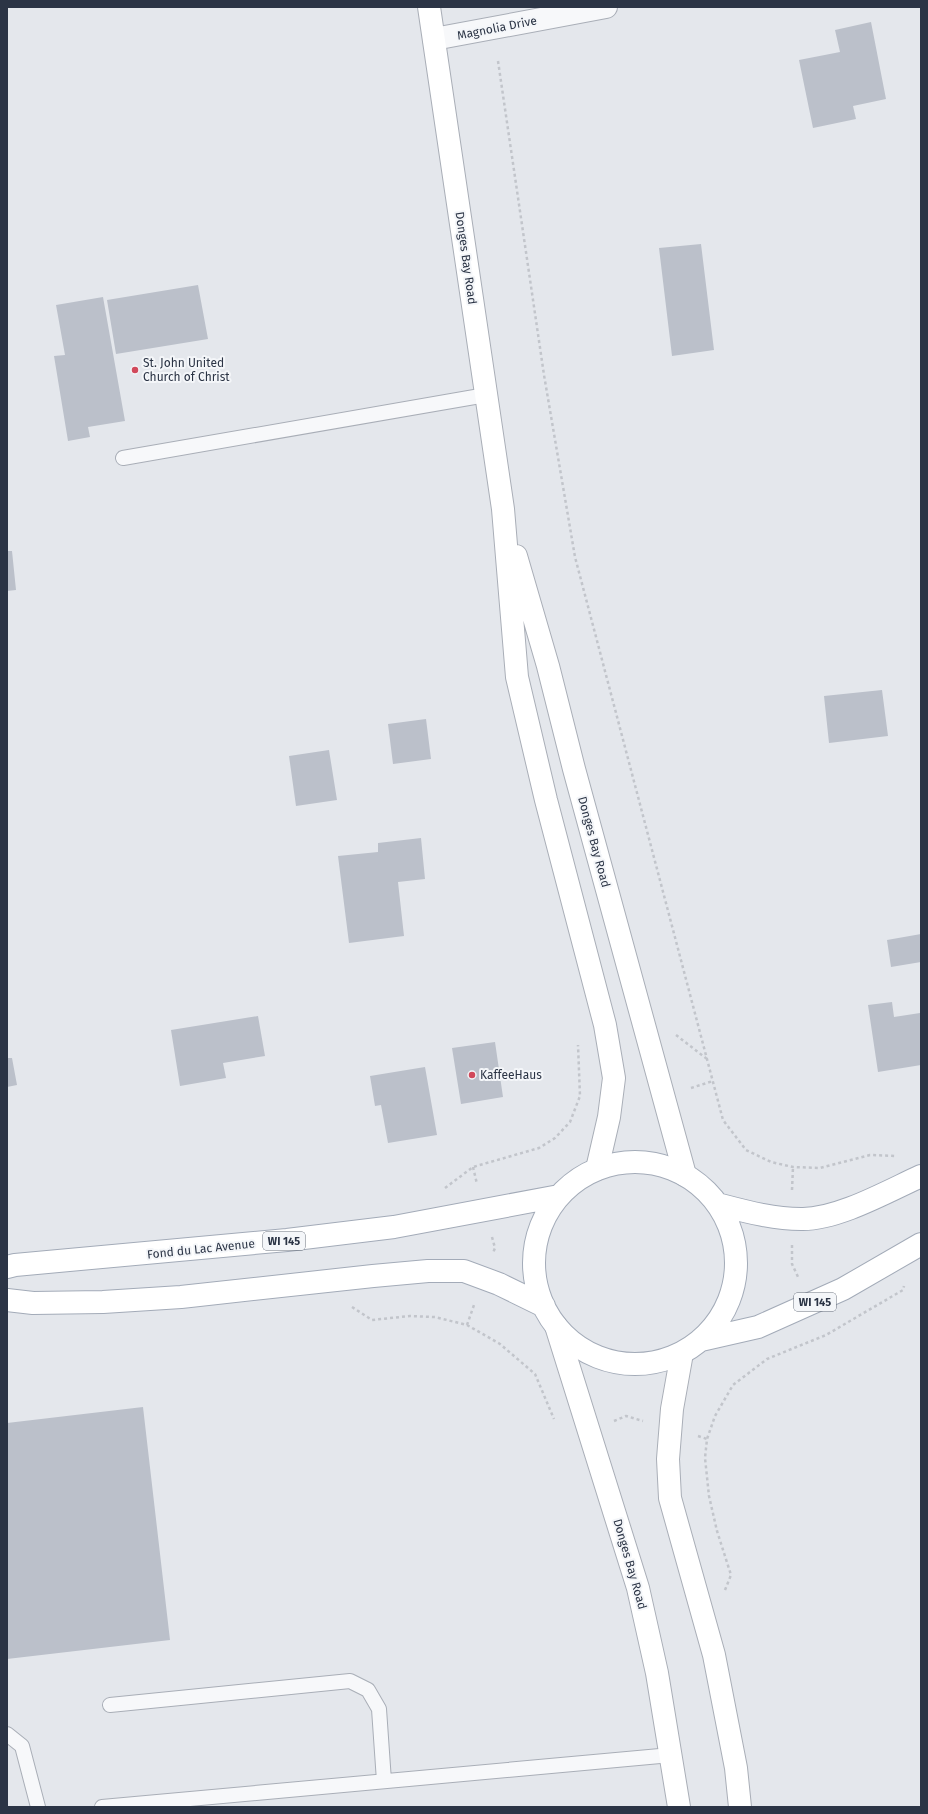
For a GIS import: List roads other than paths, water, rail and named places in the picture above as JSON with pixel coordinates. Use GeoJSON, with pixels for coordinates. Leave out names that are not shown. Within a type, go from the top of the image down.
{"type":"FeatureCollection","features":[{"type":"Feature","properties":{"kind":"street","name":"Donges Bay Road"},"geometry":{"type":"LineString","coordinates":[[429,7],[502,508],[517,678],[546,800],[605,1025],[614,1078],[609,1117],[597,1169]]}},
{"type":"Feature","properties":{"kind":"street","name":"Magnolia Drive"},"geometry":{"type":"LineString","coordinates":[[434,40],[606,7]]}},
{"type":"Feature","properties":{"kind":"street","name":"Donges Bay Road"},"geometry":{"type":"LineString","coordinates":[[502,508],[548,666],[576,776],[685,1175]]}},
{"type":"Feature","properties":{"kind":"street"},"geometry":{"type":"LineString","coordinates":[[544,1306],[536,1284],[534,1260],[537,1237],[546,1215],[559,1196],[577,1180],[597,1169],[620,1163],[643,1162],[666,1167],[685,1175],[703,1188],[717,1204],[727,1223],[734,1243],[736,1264],[733,1285],[727,1306],[716,1324],[701,1340]]}},
{"type":"Feature","properties":{"kind":"street"},"geometry":{"type":"LineString","coordinates":[[717,1204],[772,1217],[802,1219],[828,1216],[921,1176]]}},
{"type":"Feature","properties":{"kind":"street","name":"Fond du Lac Avenue"},"geometry":{"type":"LineString","coordinates":[[7,1267],[15,1265],[279,1241],[394,1227],[559,1196]]}},
{"type":"Feature","properties":{"kind":"street","name":"WI 145"},"geometry":{"type":"LineString","coordinates":[[544,1306],[556,1326],[572,1342],[592,1355],[614,1362],[637,1364],[660,1361],[682,1353],[701,1340],[758,1327],[843,1289],[921,1244]]}},
{"type":"Feature","properties":{"kind":"street"},"geometry":{"type":"LineString","coordinates":[[7,1300],[33,1303],[103,1302],[166,1298],[381,1275],[428,1271],[464,1271],[499,1284],[544,1306]]}},
{"type":"Feature","properties":{"kind":"street","name":"Donges Bay Road"},"geometry":{"type":"LineString","coordinates":[[556,1326],[638,1588],[657,1673],[679,1807]]}},
{"type":"Feature","properties":{"kind":"street"},"geometry":{"type":"LineString","coordinates":[[682,1353],[672,1409],[668,1459],[670,1498],[714,1655],[736,1768],[740,1807]]}},
{"type":"Feature","properties":{"kind":"lane"},"geometry":{"type":"LineString","coordinates":[[123,458],[486,395]]}},
{"type":"Feature","properties":{"kind":"lane"},"geometry":{"type":"LineString","coordinates":[[110,1705],[350,1681],[368,1690],[379,1709],[384,1781]]}},
{"type":"Feature","properties":{"kind":"lane"},"geometry":{"type":"LineString","coordinates":[[7,1734],[22,1746],[38,1807]]}},
{"type":"Feature","properties":{"kind":"lane"},"geometry":{"type":"LineString","coordinates":[[102,1807],[671,1754]]}},
{"type":"Feature","properties":{"kind":"place","name":"St. John United Church of Christ"},"geometry":{"type":"Point","coordinates":[135,370]}},
{"type":"Feature","properties":{"kind":"place","name":"KaffeeHaus"},"geometry":{"type":"Point","coordinates":[472,1075]}}]}
